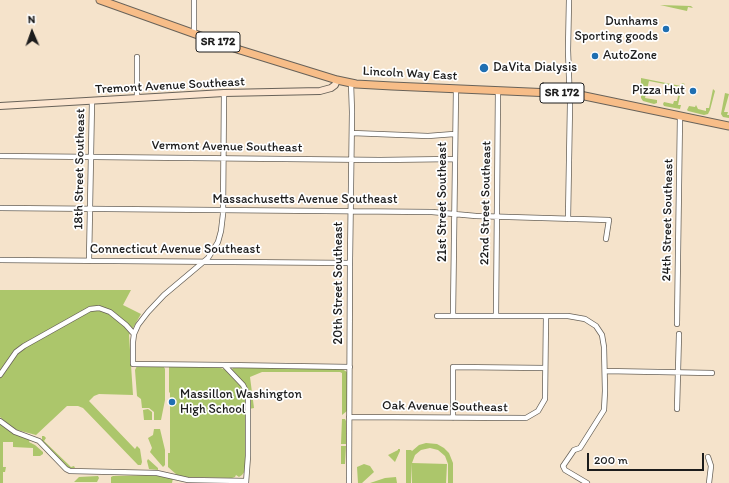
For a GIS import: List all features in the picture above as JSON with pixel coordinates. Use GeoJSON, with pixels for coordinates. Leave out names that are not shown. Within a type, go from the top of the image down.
{"type":"FeatureCollection","features":[{"type":"Feature","properties":{"kind":"main road","name":"Lincoln Way East"},"geometry":{"type":"LineString","coordinates":[[100,0],[265,59],[351,83],[569,93],[602,98],[729,126]]}},
{"type":"Feature","properties":{"kind":"street"},"geometry":{"type":"LineString","coordinates":[[194,0],[194,33]]}},
{"type":"Feature","properties":{"kind":"street"},"geometry":{"type":"LineString","coordinates":[[568,219],[569,0]]}},
{"type":"Feature","properties":{"kind":"street"},"geometry":{"type":"LineString","coordinates":[[137,57],[137,98]]}},
{"type":"Feature","properties":{"kind":"street","name":"Tremont Avenue Southeast"},"geometry":{"type":"LineString","coordinates":[[0,106],[224,93],[320,92],[331,88],[335,85],[337,80]]}},
{"type":"Feature","properties":{"kind":"street","name":"20th Street Southeast"},"geometry":{"type":"LineString","coordinates":[[349,483],[352,159],[351,83]]}},
{"type":"Feature","properties":{"kind":"street","name":"21st Street Southeast"},"geometry":{"type":"LineString","coordinates":[[453,316],[454,134],[456,89]]}},
{"type":"Feature","properties":{"kind":"street","name":"22nd Street Southeast"},"geometry":{"type":"LineString","coordinates":[[496,316],[498,90]]}},
{"type":"Feature","properties":{"kind":"street"},"geometry":{"type":"LineString","coordinates":[[224,93],[223,210],[220,236],[214,250],[204,262],[154,306],[138,325],[134,334],[132,348],[133,364],[350,366]]}},
{"type":"Feature","properties":{"kind":"street","name":"18th Street Southeast"},"geometry":{"type":"LineString","coordinates":[[89,261],[92,101]]}},
{"type":"Feature","properties":{"kind":"street","name":"24th Street Southeast"},"geometry":{"type":"LineString","coordinates":[[677,324],[680,116]]}},
{"type":"Feature","properties":{"kind":"street"},"geometry":{"type":"LineString","coordinates":[[352,133],[428,136],[454,134]]}},
{"type":"Feature","properties":{"kind":"street","name":"Vermont Avenue Southeast"},"geometry":{"type":"LineString","coordinates":[[0,156],[352,159],[454,158]]}},
{"type":"Feature","properties":{"kind":"street","name":"Massachusetts Avenue Southeast"},"geometry":{"type":"LineString","coordinates":[[0,208],[432,212],[609,220],[606,239]]}},
{"type":"Feature","properties":{"kind":"street","name":"Connecticut Avenue Southeast"},"geometry":{"type":"LineString","coordinates":[[0,260],[350,263]]}},
{"type":"Feature","properties":{"kind":"street"},"geometry":{"type":"LineString","coordinates":[[0,375],[16,352],[24,346],[90,309],[99,308],[110,312],[126,325],[134,334]]}},
{"type":"Feature","properties":{"kind":"street"},"geometry":{"type":"LineString","coordinates":[[437,316],[546,316],[581,318],[596,326],[604,342],[604,410],[580,448],[574,450],[563,466],[565,470],[587,483]]}},
{"type":"Feature","properties":{"kind":"street"},"geometry":{"type":"LineString","coordinates":[[452,418],[453,367],[546,368],[546,316]]}},
{"type":"Feature","properties":{"kind":"street"},"geometry":{"type":"LineString","coordinates":[[677,409],[679,334]]}},
{"type":"Feature","properties":{"kind":"street"},"geometry":{"type":"LineString","coordinates":[[0,421],[14,432],[39,441],[70,472],[157,473],[188,480],[246,482],[248,456],[247,392],[243,385],[224,365]]}},
{"type":"Feature","properties":{"kind":"street","name":"Oak Avenue Southeast"},"geometry":{"type":"LineString","coordinates":[[350,418],[523,419],[538,411],[545,399],[546,368]]}},
{"type":"Feature","properties":{"kind":"street"},"geometry":{"type":"LineString","coordinates":[[605,371],[712,373]]}},
{"type":"Feature","properties":{"kind":"street"},"geometry":{"type":"LineString","coordinates":[[708,457],[711,466],[709,483]]}},
{"type":"Feature","properties":{"kind":"green space"},"geometry":{"type":"Polygon","coordinates":[[[660,5],[691,6],[693,8],[688,7],[687,11],[660,5]]]}},
{"type":"Feature","properties":{"kind":"green space"},"geometry":{"type":"Polygon","coordinates":[[[641,78],[681,86],[682,83],[685,84],[682,86],[678,105],[681,105],[680,109],[664,106],[663,104],[664,102],[673,104],[674,101],[677,101],[680,87],[649,81],[645,98],[657,100],[657,103],[654,104],[643,101],[641,98],[641,78]]]}},
{"type":"Feature","properties":{"kind":"green space"},"geometry":{"type":"Polygon","coordinates":[[[713,89],[715,91],[708,114],[704,115],[687,110],[689,106],[695,107],[696,105],[698,109],[706,111],[706,108],[709,108],[713,89]]]}},
{"type":"Feature","properties":{"kind":"green space"},"geometry":{"type":"Polygon","coordinates":[[[725,93],[729,94],[724,112],[728,112],[727,115],[729,115],[729,118],[723,117],[721,114],[725,93]]]}},
{"type":"Feature","properties":{"kind":"green space"},"geometry":{"type":"Polygon","coordinates":[[[0,290],[131,290],[123,305],[141,314],[129,335],[133,395],[99,394],[94,396],[89,401],[135,449],[137,446],[140,449],[141,465],[138,465],[83,408],[78,406],[67,406],[36,435],[17,430],[0,417],[0,290]]]}},
{"type":"Feature","properties":{"kind":"green space"},"geometry":{"type":"Polygon","coordinates":[[[137,366],[164,367],[165,369],[165,400],[161,420],[154,420],[154,412],[149,408],[142,408],[141,399],[137,396],[135,370],[137,366]]]}},
{"type":"Feature","properties":{"kind":"green space"},"geometry":{"type":"Polygon","coordinates":[[[169,367],[218,367],[226,370],[246,392],[245,429],[247,430],[245,471],[239,477],[236,475],[232,478],[183,477],[177,475],[168,467],[168,453],[170,453],[169,367]]]}},
{"type":"Feature","properties":{"kind":"green space"},"geometry":{"type":"Polygon","coordinates":[[[236,367],[342,369],[347,372],[347,411],[342,415],[342,373],[340,372],[262,372],[250,377],[254,408],[249,409],[249,390],[231,370],[236,367]]]}},
{"type":"Feature","properties":{"kind":"green space"},"geometry":{"type":"Polygon","coordinates":[[[148,409],[152,412],[152,420],[144,420],[143,410],[148,409]]]}},
{"type":"Feature","properties":{"kind":"green space"},"geometry":{"type":"Polygon","coordinates":[[[342,419],[345,419],[346,421],[346,444],[341,444],[342,419]]]}},
{"type":"Feature","properties":{"kind":"green space"},"geometry":{"type":"Polygon","coordinates":[[[0,424],[14,434],[30,439],[29,442],[43,452],[40,456],[33,456],[33,448],[13,447],[13,442],[3,442],[3,467],[6,467],[5,472],[3,472],[3,483],[0,483],[0,424]]]}},
{"type":"Feature","properties":{"kind":"green space"},"geometry":{"type":"Polygon","coordinates":[[[154,429],[160,429],[165,450],[165,465],[163,467],[150,452],[152,448],[148,438],[153,435],[154,429]]]}},
{"type":"Feature","properties":{"kind":"green space"},"geometry":{"type":"Polygon","coordinates":[[[42,436],[46,438],[44,441],[71,467],[74,466],[75,468],[69,468],[42,441],[42,436]]]}},
{"type":"Feature","properties":{"kind":"green space"},"geometry":{"type":"Polygon","coordinates":[[[426,443],[437,444],[449,453],[453,463],[453,483],[448,483],[448,464],[445,456],[438,450],[430,448],[421,450],[415,455],[412,463],[411,483],[406,483],[406,450],[412,451],[419,445],[426,443]]]}},
{"type":"Feature","properties":{"kind":"green space"},"geometry":{"type":"Polygon","coordinates":[[[341,446],[346,446],[345,464],[341,464],[341,446]]]}},
{"type":"Feature","properties":{"kind":"green space"},"geometry":{"type":"Polygon","coordinates":[[[400,449],[400,451],[395,462],[388,455],[400,449]]]}},
{"type":"Feature","properties":{"kind":"green space"},"geometry":{"type":"Polygon","coordinates":[[[148,459],[158,468],[158,470],[149,469],[148,459]]]}},
{"type":"Feature","properties":{"kind":"green space"},"geometry":{"type":"Polygon","coordinates":[[[412,463],[447,464],[446,483],[412,483],[412,463]]]}},
{"type":"Feature","properties":{"kind":"green space"},"geometry":{"type":"Polygon","coordinates":[[[364,464],[370,466],[374,472],[362,483],[358,483],[357,467],[364,464]]]}},
{"type":"Feature","properties":{"kind":"green space"},"geometry":{"type":"Polygon","coordinates":[[[159,475],[173,478],[172,483],[111,483],[111,477],[113,476],[159,475]]]}},
{"type":"Feature","properties":{"kind":"green space"},"geometry":{"type":"Polygon","coordinates":[[[98,476],[99,478],[97,482],[74,482],[79,477],[98,476]]]}},
{"type":"Feature","properties":{"kind":"green space"},"geometry":{"type":"Polygon","coordinates":[[[396,477],[397,483],[370,483],[385,478],[396,477]]]}},
{"type":"Feature","properties":{"kind":"place","name":"Dunhams Sporting goods"},"geometry":{"type":"Point","coordinates":[666,29]}},
{"type":"Feature","properties":{"kind":"place","name":"AutoZone"},"geometry":{"type":"Point","coordinates":[595,56]}},
{"type":"Feature","properties":{"kind":"place","name":"DaVita Dialysis"},"geometry":{"type":"Point","coordinates":[484,68]}},
{"type":"Feature","properties":{"kind":"place","name":"Pizza Hut"},"geometry":{"type":"Point","coordinates":[693,91]}},
{"type":"Feature","properties":{"kind":"place","name":"Massillon Washington High School"},"geometry":{"type":"Point","coordinates":[172,402]}}]}
